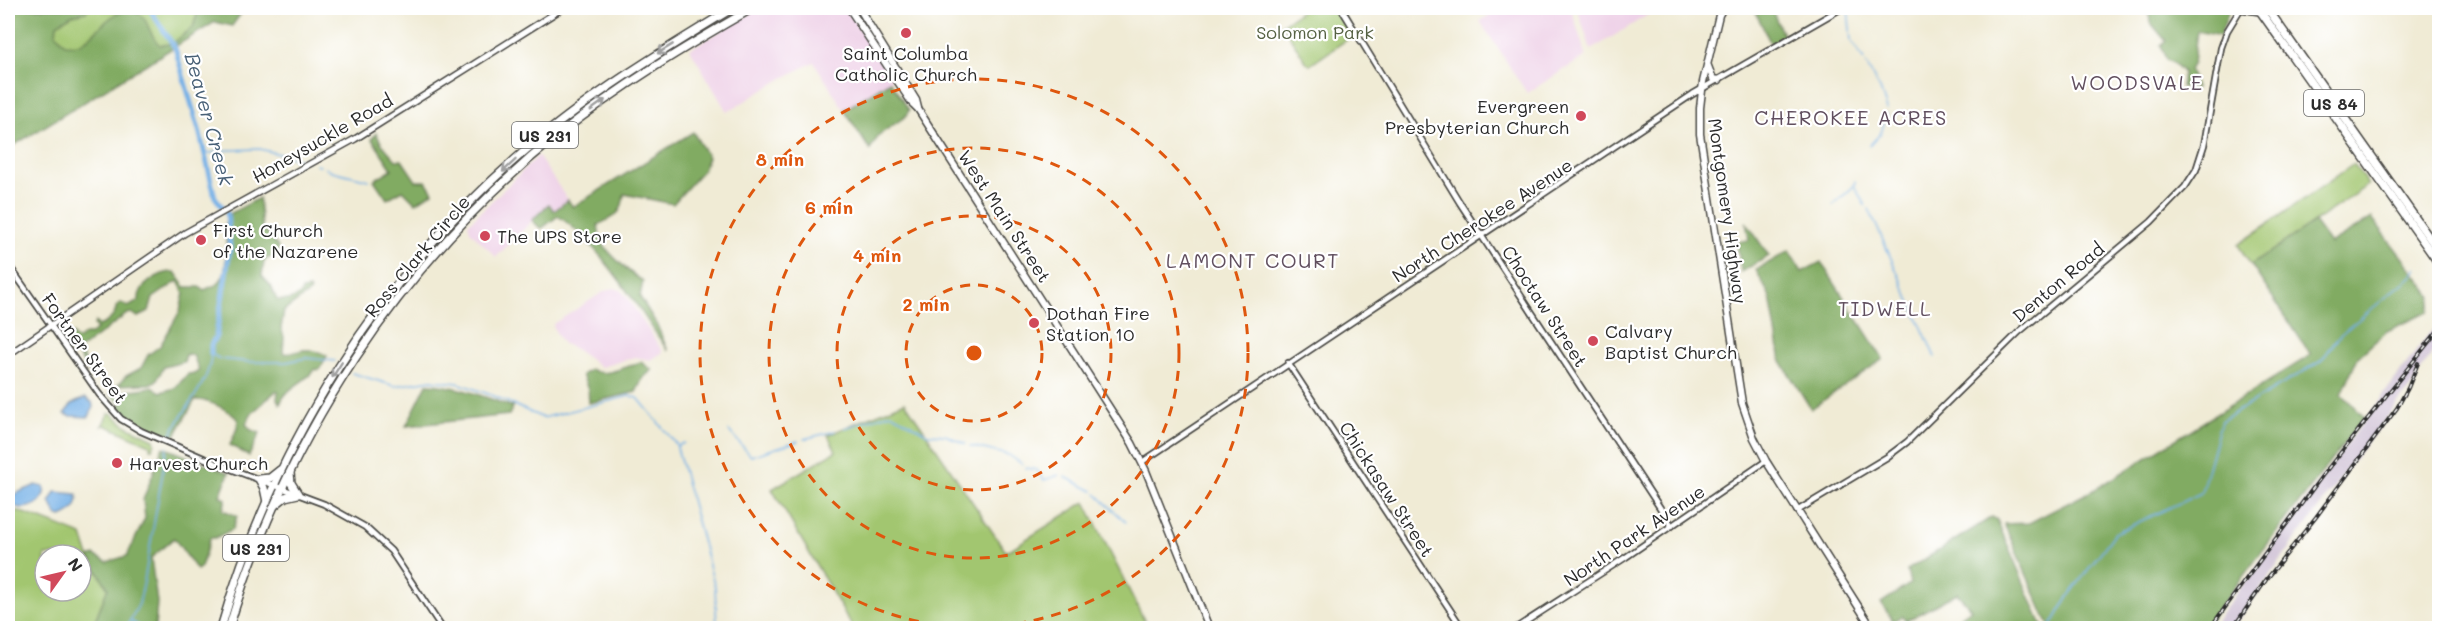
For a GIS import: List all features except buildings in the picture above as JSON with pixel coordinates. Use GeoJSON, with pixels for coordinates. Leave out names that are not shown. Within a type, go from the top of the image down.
{"type":"FeatureCollection","features":[{"type":"Feature","properties":{"kind":"highway","name":"Ross Clark Circle"},"geometry":{"type":"LineString","coordinates":[[221,628],[270,504],[310,416],[361,334],[414,265],[453,220],[527,149],[606,88],[733,8]]}},
{"type":"Feature","properties":{"kind":"highway","name":"Ross Clark Circle"},"geometry":{"type":"LineString","coordinates":[[287,468],[371,334],[413,279],[459,226],[527,161],[605,99],[705,35],[753,8]]}},
{"type":"Feature","properties":{"kind":"highway"},"geometry":{"type":"LineString","coordinates":[[2240,8],[2262,9]]}},
{"type":"Feature","properties":{"kind":"highway","name":"US 84"},"geometry":{"type":"LineString","coordinates":[[2262,9],[2364,152],[2439,265]]}},
{"type":"Feature","properties":{"kind":"highway"},"geometry":{"type":"LineString","coordinates":[[705,35],[709,22]]}},
{"type":"Feature","properties":{"kind":"highway"},"geometry":{"type":"LineString","coordinates":[[697,40],[700,28]]}},
{"type":"Feature","properties":{"kind":"highway","name":"US 84"},"geometry":{"type":"LineString","coordinates":[[2364,152],[2439,253]]}},
{"type":"Feature","properties":{"kind":"highway"},"geometry":{"type":"LineString","coordinates":[[370,322],[368,330],[371,334]]}},
{"type":"Feature","properties":{"kind":"highway"},"geometry":{"type":"LineString","coordinates":[[361,334],[362,349]]}},
{"type":"Feature","properties":{"kind":"highway"},"geometry":{"type":"LineString","coordinates":[[287,468],[291,483],[298,494],[270,504],[259,479],[273,476],[287,468]]}},
{"type":"Feature","properties":{"kind":"highway","name":"Ross Clark Circle"},"geometry":{"type":"LineString","coordinates":[[229,628],[243,573]]}},
{"type":"Feature","properties":{"kind":"main road","name":"Honeysuckle Road"},"geometry":{"type":"LineString","coordinates":[[8,354],[185,233],[355,139],[563,8]]}},
{"type":"Feature","properties":{"kind":"main road","name":"West Main Street"},"geometry":{"type":"LineString","coordinates":[[849,8],[918,109],[1142,462],[1209,628]]}},
{"type":"Feature","properties":{"kind":"main road","name":"West Main Street"},"geometry":{"type":"LineString","coordinates":[[859,8],[916,100],[918,109]]}},
{"type":"Feature","properties":{"kind":"main road","name":"Montgomery Highway"},"geometry":{"type":"LineString","coordinates":[[1723,8],[1718,11],[1702,89],[1700,114],[1702,145],[1737,383],[1749,425],[1766,461],[1872,628]]}},
{"type":"Feature","properties":{"kind":"main road"},"geometry":{"type":"LineString","coordinates":[[1707,63],[1710,76],[1719,80]]}},
{"type":"Feature","properties":{"kind":"street","name":"Choctaw Street"},"geometry":{"type":"LineString","coordinates":[[1341,8],[1482,236],[1672,526]]}},
{"type":"Feature","properties":{"kind":"street","name":"North Cherokee Avenue"},"geometry":{"type":"LineString","coordinates":[[1142,462],[1702,89],[1842,8]]}},
{"type":"Feature","properties":{"kind":"street","name":"Denton Road"},"geometry":{"type":"LineString","coordinates":[[1797,511],[1907,442],[2019,332],[2151,222],[2181,192],[2193,176],[2200,158],[2223,41],[2240,8]]}},
{"type":"Feature","properties":{"kind":"street","name":"Fortner Street"},"geometry":{"type":"LineString","coordinates":[[8,264],[105,403],[126,422],[169,443],[333,508],[380,538],[402,566],[442,628]]}},
{"type":"Feature","properties":{"kind":"street","name":"Chickasaw Street"},"geometry":{"type":"LineString","coordinates":[[1288,363],[1462,628]]}},
{"type":"Feature","properties":{"kind":"street","name":"North Park Avenue"},"geometry":{"type":"LineString","coordinates":[[1516,628],[1672,526],[1766,461]]}},
{"type":"Feature","properties":{"kind":"shaded area"},"geometry":{"type":"Polygon","coordinates":[[[760,8],[846,8],[892,79],[844,110],[814,62],[727,112],[690,49],[760,8]]]}},
{"type":"Feature","properties":{"kind":"shaded area"},"geometry":{"type":"Polygon","coordinates":[[[1502,8],[1571,8],[1586,56],[1527,93],[1480,21],[1502,8]]]}},
{"type":"Feature","properties":{"kind":"shaded area"},"geometry":{"type":"Polygon","coordinates":[[[1577,8],[1659,8],[1591,50],[1577,8]]]}},
{"type":"Feature","properties":{"kind":"shaded area"},"geometry":{"type":"Polygon","coordinates":[[[538,156],[568,200],[553,211],[548,205],[496,257],[470,231],[468,224],[538,156]]]}},
{"type":"Feature","properties":{"kind":"shaded area"},"geometry":{"type":"Polygon","coordinates":[[[614,288],[627,297],[663,352],[651,360],[635,357],[601,367],[572,347],[563,344],[554,329],[553,324],[605,291],[614,288]]]}},
{"type":"Feature","properties":{"kind":"shaded area"},"geometry":{"type":"Polygon","coordinates":[[[2437,327],[2439,342],[2412,385],[2350,465],[2232,628],[2211,628],[2430,332],[2437,327]]]}},
{"type":"Feature","properties":{"kind":"green space"},"geometry":{"type":"Polygon","coordinates":[[[8,8],[206,8],[210,21],[72,110],[8,8]]]}},
{"type":"Feature","properties":{"kind":"green space"},"geometry":{"type":"Polygon","coordinates":[[[8,8],[88,8],[86,12],[72,15],[57,24],[56,34],[65,44],[79,44],[114,15],[131,11],[143,17],[153,37],[160,45],[172,44],[193,27],[199,8],[245,8],[232,26],[215,22],[8,149],[8,8]]]}},
{"type":"Feature","properties":{"kind":"green space","name":"Solomon Park"},"geometry":{"type":"Polygon","coordinates":[[[1305,8],[1339,8],[1354,32],[1352,36],[1310,65],[1282,25],[1305,8]]]}},
{"type":"Feature","properties":{"kind":"green space"},"geometry":{"type":"Polygon","coordinates":[[[1758,8],[1771,8],[1784,37],[1771,44],[1755,11],[1758,8]]]}},
{"type":"Feature","properties":{"kind":"green space"},"geometry":{"type":"Polygon","coordinates":[[[2139,8],[2230,8],[2220,36],[2197,31],[2193,63],[2189,70],[2196,88],[2181,87],[2183,72],[2174,63],[2166,60],[2161,45],[2166,41],[2150,22],[2149,14],[2139,8]]]}},
{"type":"Feature","properties":{"kind":"green space"},"geometry":{"type":"Polygon","coordinates":[[[890,81],[909,110],[906,116],[879,135],[870,150],[844,110],[890,81]]]}},
{"type":"Feature","properties":{"kind":"green space"},"geometry":{"type":"Polygon","coordinates":[[[693,132],[708,157],[703,170],[673,204],[624,194],[622,206],[617,214],[598,225],[601,240],[608,250],[643,281],[640,297],[657,325],[668,351],[618,278],[574,228],[558,216],[541,229],[532,220],[549,204],[554,211],[568,200],[573,207],[693,132]]]}},
{"type":"Feature","properties":{"kind":"green space"},"geometry":{"type":"Polygon","coordinates":[[[376,133],[396,160],[402,160],[416,181],[426,181],[433,192],[416,203],[403,190],[387,199],[374,180],[392,169],[372,139],[376,133]]]}},
{"type":"Feature","properties":{"kind":"green space"},"geometry":{"type":"Polygon","coordinates":[[[2354,164],[2368,185],[2251,265],[2238,245],[2354,164]]]}},
{"type":"Feature","properties":{"kind":"green space"},"geometry":{"type":"Polygon","coordinates":[[[259,198],[262,227],[278,247],[278,256],[268,258],[264,262],[262,276],[271,286],[277,300],[292,299],[301,294],[302,290],[309,289],[310,292],[284,311],[281,328],[284,337],[283,353],[309,350],[327,356],[319,370],[315,369],[291,389],[280,404],[276,391],[251,414],[246,424],[251,430],[260,433],[249,456],[230,445],[238,420],[218,406],[206,401],[195,400],[174,437],[124,417],[116,408],[122,404],[110,394],[152,387],[161,392],[175,388],[188,374],[199,370],[193,355],[186,354],[184,362],[164,367],[156,381],[149,384],[118,385],[126,376],[141,368],[148,355],[160,346],[180,311],[184,293],[178,281],[153,298],[149,311],[138,317],[132,313],[127,314],[79,350],[90,373],[70,343],[70,337],[72,334],[79,339],[85,334],[91,334],[97,329],[95,322],[99,326],[108,321],[121,303],[128,307],[139,301],[139,295],[146,285],[163,274],[175,272],[185,287],[199,287],[204,290],[218,284],[224,275],[227,251],[225,224],[231,213],[259,198]]]}},
{"type":"Feature","properties":{"kind":"green space"},"geometry":{"type":"Polygon","coordinates":[[[2372,218],[2432,296],[2428,312],[2387,331],[2358,357],[2342,394],[2364,417],[2204,628],[2050,628],[2004,524],[2029,523],[2101,486],[2311,355],[2251,265],[2314,222],[2330,244],[2372,218]]]}},
{"type":"Feature","properties":{"kind":"green space"},"geometry":{"type":"Polygon","coordinates":[[[1746,222],[1769,256],[1741,272],[1737,242],[1749,240],[1746,222]]]}},
{"type":"Feature","properties":{"kind":"green space"},"geometry":{"type":"Polygon","coordinates":[[[1789,251],[1802,272],[1821,262],[1883,359],[1811,409],[1781,361],[1770,297],[1756,270],[1789,251]]]}},
{"type":"Feature","properties":{"kind":"green space"},"geometry":{"type":"Polygon","coordinates":[[[641,362],[652,370],[643,378],[636,392],[589,403],[588,389],[582,375],[591,369],[602,373],[641,362]]]}},
{"type":"Feature","properties":{"kind":"green space"},"geometry":{"type":"Polygon","coordinates":[[[427,384],[460,389],[513,407],[509,415],[406,426],[427,384]]]}},
{"type":"Feature","properties":{"kind":"green space"},"geometry":{"type":"Polygon","coordinates":[[[905,402],[1006,552],[1085,502],[1148,628],[853,628],[772,489],[836,451],[828,435],[905,402]]]}},
{"type":"Feature","properties":{"kind":"green space"},"geometry":{"type":"Polygon","coordinates":[[[111,413],[127,426],[154,439],[152,449],[150,445],[105,425],[102,426],[108,414],[111,413]]]}},
{"type":"Feature","properties":{"kind":"green space"},"geometry":{"type":"Polygon","coordinates":[[[163,447],[229,473],[220,496],[226,499],[223,510],[237,516],[233,529],[215,538],[210,538],[201,567],[197,570],[174,538],[151,558],[157,602],[155,628],[92,628],[108,588],[93,564],[93,555],[107,562],[127,556],[145,518],[143,500],[163,447]]]}},
{"type":"Feature","properties":{"kind":"green space"},"geometry":{"type":"Polygon","coordinates":[[[8,509],[82,535],[85,543],[33,543],[33,603],[93,603],[93,565],[108,588],[92,628],[8,628],[8,509]]]}},
{"type":"Feature","properties":{"kind":"green space"},"geometry":{"type":"Polygon","coordinates":[[[1992,517],[1997,520],[2043,628],[1945,628],[1971,609],[1957,593],[1906,621],[1902,616],[1893,621],[1881,603],[1910,584],[1907,570],[1992,517]]]}},
{"type":"Feature","properties":{"kind":"water"},"geometry":{"type":"Polygon","coordinates":[[[85,398],[92,402],[93,407],[89,417],[64,414],[72,404],[85,398]]]}},
{"type":"Feature","properties":{"kind":"water"},"geometry":{"type":"Polygon","coordinates":[[[36,485],[44,487],[42,499],[37,503],[25,508],[13,506],[8,502],[10,496],[36,485]]]}},
{"type":"Feature","properties":{"kind":"water"},"geometry":{"type":"Polygon","coordinates":[[[55,492],[77,494],[78,498],[74,508],[61,517],[56,515],[50,501],[55,492]]]}},
{"type":"Feature","properties":{"kind":"waterway","name":"Beaver Creek"},"geometry":{"type":"LineString","coordinates":[[149,8],[175,48],[199,130],[215,197],[223,208]]}},
{"type":"Feature","properties":{"kind":"waterway"},"geometry":{"type":"LineString","coordinates":[[1848,8],[1851,41],[1864,60]]}},
{"type":"Feature","properties":{"kind":"waterway"},"geometry":{"type":"LineString","coordinates":[[1866,64],[1880,89],[1887,109]]}},
{"type":"Feature","properties":{"kind":"waterway"},"geometry":{"type":"LineString","coordinates":[[1869,146],[1881,133],[1887,114]]}},
{"type":"Feature","properties":{"kind":"waterway"},"geometry":{"type":"LineString","coordinates":[[204,154],[228,150],[260,149],[307,161]]}},
{"type":"Feature","properties":{"kind":"waterway"},"geometry":{"type":"LineString","coordinates":[[316,165],[320,166]]}},
{"type":"Feature","properties":{"kind":"waterway"},"geometry":{"type":"LineString","coordinates":[[325,168],[369,180]]}},
{"type":"Feature","properties":{"kind":"waterway"},"geometry":{"type":"LineString","coordinates":[[1833,205],[1854,186],[1855,181]]}},
{"type":"Feature","properties":{"kind":"waterway"},"geometry":{"type":"LineString","coordinates":[[1855,187],[1865,206]]}},
{"type":"Feature","properties":{"kind":"waterway"},"geometry":{"type":"LineString","coordinates":[[1869,209],[1935,357]]}},
{"type":"Feature","properties":{"kind":"waterway","name":"Beaver Creek"},"geometry":{"type":"LineString","coordinates":[[211,354],[230,249],[227,213]]}},
{"type":"Feature","properties":{"kind":"waterway"},"geometry":{"type":"LineString","coordinates":[[2050,628],[2068,597],[2115,533],[2201,493],[2221,421],[2321,361],[2341,334],[2413,275],[2417,268]]}},
{"type":"Feature","properties":{"kind":"waterway"},"geometry":{"type":"LineString","coordinates":[[211,354],[220,359],[249,362],[286,362],[306,358],[335,361]]}},
{"type":"Feature","properties":{"kind":"waterway","name":"Beaver Creek"},"geometry":{"type":"LineString","coordinates":[[170,437],[201,386],[210,365],[211,355]]}},
{"type":"Feature","properties":{"kind":"waterway"},"geometry":{"type":"LineString","coordinates":[[352,373],[395,386],[431,380],[458,383],[543,418],[629,396],[638,398],[676,444],[715,587],[717,628]]}},
{"type":"Feature","properties":{"kind":"waterway"},"geometry":{"type":"LineString","coordinates":[[845,428],[891,413],[928,434],[945,435],[966,444]]}},
{"type":"Feature","properties":{"kind":"waterway"},"geometry":{"type":"LineString","coordinates":[[729,431],[751,456],[798,441]]}},
{"type":"Feature","properties":{"kind":"waterway"},"geometry":{"type":"LineString","coordinates":[[804,439],[835,431]]}},
{"type":"Feature","properties":{"kind":"waterway"},"geometry":{"type":"LineString","coordinates":[[677,446],[684,443]]}},
{"type":"Feature","properties":{"kind":"waterway"},"geometry":{"type":"LineString","coordinates":[[970,446],[1009,455],[1022,464]]}},
{"type":"Feature","properties":{"kind":"waterway","name":"Beaver Creek"},"geometry":{"type":"LineString","coordinates":[[126,628],[139,604],[144,582],[167,447]]}},
{"type":"Feature","properties":{"kind":"waterway"},"geometry":{"type":"LineString","coordinates":[[1026,468],[1037,470],[1044,480],[1059,475]]}},
{"type":"Feature","properties":{"kind":"waterway"},"geometry":{"type":"LineString","coordinates":[[1065,477],[1093,491]]}},
{"type":"Feature","properties":{"kind":"waterway"},"geometry":{"type":"LineString","coordinates":[[1096,494],[1126,522]]}},
{"type":"Feature","properties":{"kind":"waterway"},"geometry":{"type":"LineString","coordinates":[[131,621],[142,628]]}},
{"type":"Feature","properties":{"kind":"railway"},"geometry":{"type":"LineString","coordinates":[[2210,628],[2322,476],[2440,328]]}},
{"type":"Feature","properties":{"kind":"railway"},"geometry":{"type":"LineString","coordinates":[[2233,628],[2266,580],[2397,408],[2418,363]]}},
{"type":"Feature","properties":{"kind":"place","name":"Saint Columba Catholic Church"},"geometry":{"type":"Point","coordinates":[906,33]}},
{"type":"Feature","properties":{"kind":"place","name":"Evergreen Presbyterian Church"},"geometry":{"type":"Point","coordinates":[1581,116]}},
{"type":"Feature","properties":{"kind":"place","name":"The UPS Store"},"geometry":{"type":"Point","coordinates":[485,236]}},
{"type":"Feature","properties":{"kind":"place","name":"First Church of the Nazarene"},"geometry":{"type":"Point","coordinates":[201,240]}},
{"type":"Feature","properties":{"kind":"place","name":"Dothan Fire Station 10"},"geometry":{"type":"Point","coordinates":[1034,323]}},
{"type":"Feature","properties":{"kind":"place","name":"Calvary Baptist Church"},"geometry":{"type":"Point","coordinates":[1593,341]}},
{"type":"Feature","properties":{"kind":"place","name":"Harvest Church"},"geometry":{"type":"Point","coordinates":[117,463]}},
{"type":"Feature","properties":{"kind":"district","name":"WOODSVALE"},"geometry":{"type":"Point","coordinates":[2137,82]}},
{"type":"Feature","properties":{"kind":"district","name":"CHEROKEE ACRES"},"geometry":{"type":"Point","coordinates":[1851,117]}},
{"type":"Feature","properties":{"kind":"district","name":"LAMONT COURT"},"geometry":{"type":"Point","coordinates":[1253,260]}},
{"type":"Feature","properties":{"kind":"district","name":"TIDWELL"},"geometry":{"type":"Point","coordinates":[1885,308]}}]}
